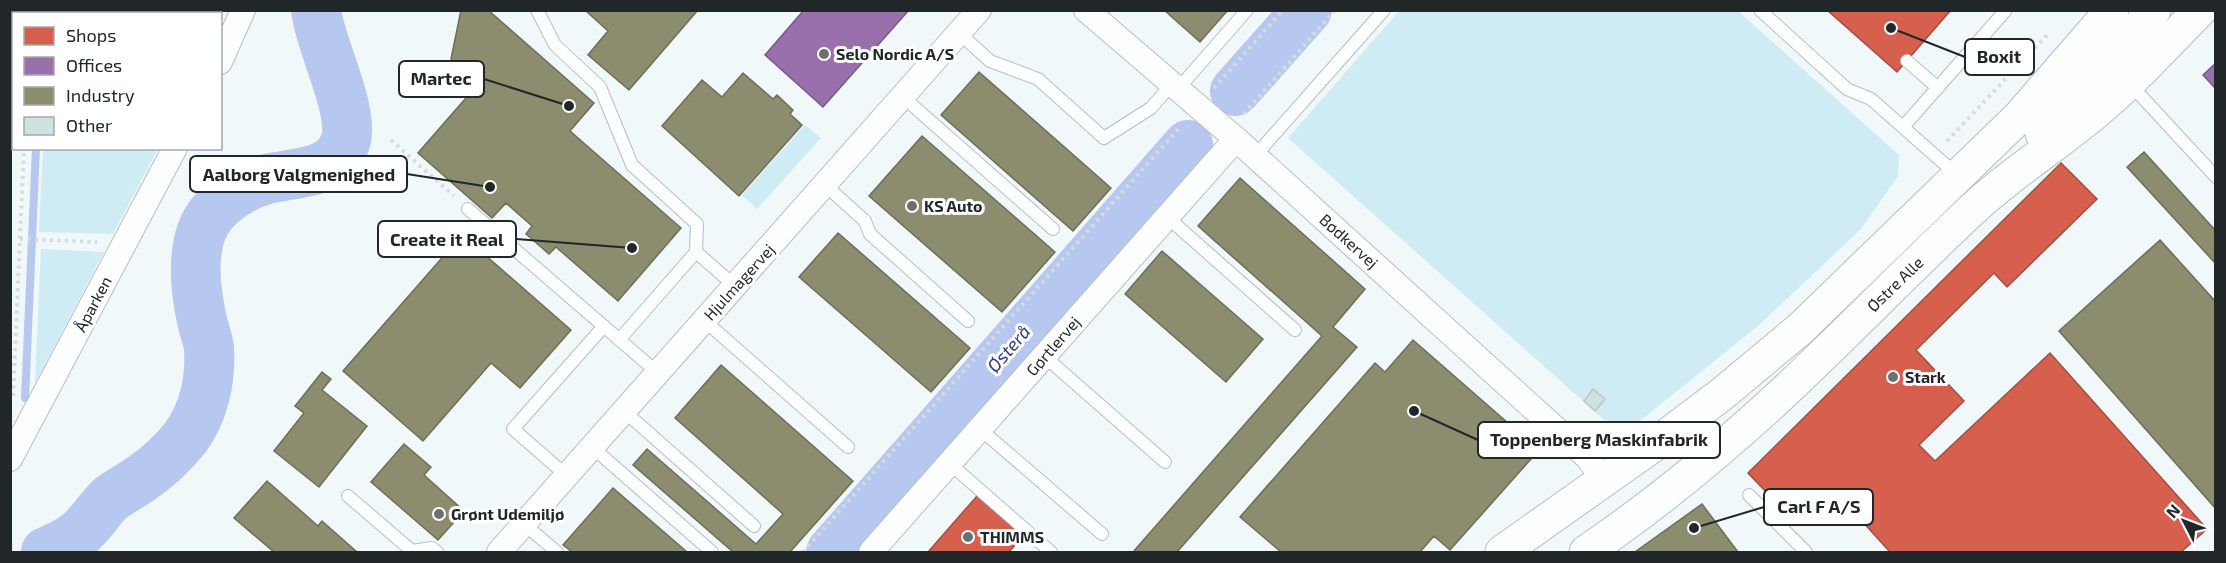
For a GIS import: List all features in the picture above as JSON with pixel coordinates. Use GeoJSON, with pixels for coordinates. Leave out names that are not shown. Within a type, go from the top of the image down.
{"type":"FeatureCollection","features":[{"type":"Feature","properties":{"kind":"street"},"geometry":{"type":"LineString","coordinates":[[222,57],[243,10]]}},
{"type":"Feature","properties":{"kind":"street","name":"Hjulmagervej"},"geometry":{"type":"LineString","coordinates":[[499,552],[980,10]]}},
{"type":"Feature","properties":{"kind":"street","name":"Bødkervej"},"geometry":{"type":"LineString","coordinates":[[1086,10],[1255,156],[1587,457],[1604,480]]}},
{"type":"Feature","properties":{"kind":"street","name":"Østre Alle"},"geometry":{"type":"LineString","coordinates":[[1502,552],[1722,394],[1800,329],[2019,117],[2112,10]]}},
{"type":"Feature","properties":{"kind":"street"},"geometry":{"type":"LineString","coordinates":[[1976,206],[2154,10]]}},
{"type":"Feature","properties":{"kind":"street","name":"Østre Alle"},"geometry":{"type":"LineString","coordinates":[[1586,552],[1653,504],[1715,454],[1771,404],[1976,206],[2129,83],[2200,10]]}},
{"type":"Feature","properties":{"kind":"street","name":"Gørtlervej"},"geometry":{"type":"LineString","coordinates":[[871,552],[1167,218],[1232,136]]}},
{"type":"Feature","properties":{"kind":"street","name":"Åparken"},"geometry":{"type":"LineString","coordinates":[[10,459],[174,150]]}},
{"type":"Feature","properties":{"kind":"lane"},"geometry":{"type":"LineString","coordinates":[[537,10],[555,45],[600,87],[632,165],[697,224],[696,252],[620,340]]}},
{"type":"Feature","properties":{"kind":"lane"},"geometry":{"type":"LineString","coordinates":[[959,33],[990,61],[1038,79],[1104,138],[1151,108],[1247,10]]}},
{"type":"Feature","properties":{"kind":"lane"},"geometry":{"type":"LineString","coordinates":[[1255,156],[1384,10]]}},
{"type":"Feature","properties":{"kind":"lane"},"geometry":{"type":"LineString","coordinates":[[1760,10],[1847,89],[1871,99],[1959,176]]}},
{"type":"Feature","properties":{"kind":"lane"},"geometry":{"type":"LineString","coordinates":[[1904,127],[2006,10]]}},
{"type":"Feature","properties":{"kind":"lane"},"geometry":{"type":"LineString","coordinates":[[1907,61],[1938,88]]}},
{"type":"Feature","properties":{"kind":"lane"},"geometry":{"type":"LineString","coordinates":[[2129,83],[2216,177]]}},
{"type":"Feature","properties":{"kind":"lane"},"geometry":{"type":"LineString","coordinates":[[903,97],[1053,229]]}},
{"type":"Feature","properties":{"kind":"lane"},"geometry":{"type":"LineString","coordinates":[[825,185],[865,222],[870,234],[968,321]]}},
{"type":"Feature","properties":{"kind":"lane"},"geometry":{"type":"LineString","coordinates":[[468,208],[658,373]]}},
{"type":"Feature","properties":{"kind":"lane"},"geometry":{"type":"LineString","coordinates":[[1167,218],[1295,330]]}},
{"type":"Feature","properties":{"kind":"lane"},"geometry":{"type":"LineString","coordinates":[[696,252],[735,286]]}},
{"type":"Feature","properties":{"kind":"lane"},"geometry":{"type":"LineString","coordinates":[[705,321],[848,447]]}},
{"type":"Feature","properties":{"kind":"lane"},"geometry":{"type":"LineString","coordinates":[[567,476],[513,429],[604,326]]}},
{"type":"Feature","properties":{"kind":"lane"},"geometry":{"type":"LineString","coordinates":[[1044,356],[1165,462]]}},
{"type":"Feature","properties":{"kind":"lane"},"geometry":{"type":"LineString","coordinates":[[624,411],[754,526]]}},
{"type":"Feature","properties":{"kind":"lane"},"geometry":{"type":"LineString","coordinates":[[980,429],[1102,534]]}},
{"type":"Feature","properties":{"kind":"lane"},"geometry":{"type":"LineString","coordinates":[[592,447],[712,552]]}},
{"type":"Feature","properties":{"kind":"lane"},"geometry":{"type":"LineString","coordinates":[[949,464],[1051,552]]}},
{"type":"Feature","properties":{"kind":"lane"},"geometry":{"type":"LineString","coordinates":[[1749,495],[1806,552]]}},
{"type":"Feature","properties":{"kind":"lane"},"geometry":{"type":"LineString","coordinates":[[348,496],[411,552],[432,548],[437,552]]}},
{"type":"Feature","properties":{"kind":"lane"},"geometry":{"type":"LineString","coordinates":[[524,524],[557,552]]}},
{"type":"Feature","properties":{"kind":"path"},"geometry":{"type":"LineString","coordinates":[[803,552],[1283,10]]}},
{"type":"Feature","properties":{"kind":"path"},"geometry":{"type":"LineString","coordinates":[[1232,136],[1335,10]]}},
{"type":"Feature","properties":{"kind":"path"},"geometry":{"type":"LineString","coordinates":[[1943,145],[2049,32]]}},
{"type":"Feature","properties":{"kind":"path"},"geometry":{"type":"LineString","coordinates":[[391,140],[468,208]]}},
{"type":"Feature","properties":{"kind":"path"},"geometry":{"type":"LineString","coordinates":[[13,400],[24,150]]}},
{"type":"Feature","properties":{"kind":"path"},"geometry":{"type":"LineString","coordinates":[[21,239],[124,243]]}},
{"type":"Feature","properties":{"kind":"shaded area"},"geometry":{"type":"Polygon","coordinates":[[[52,10],[224,10],[222,15],[222,12],[52,12],[52,10]]]}},
{"type":"Feature","properties":{"kind":"shaded area"},"geometry":{"type":"Polygon","coordinates":[[[1617,10],[1619,12],[1621,10],[1738,11],[1899,155],[1898,176],[1861,229],[1758,326],[1636,424],[1611,426],[1288,138],[1399,11],[1617,10]]]}},
{"type":"Feature","properties":{"kind":"shaded area"},"geometry":{"type":"Polygon","coordinates":[[[805,125],[821,138],[757,209],[742,195],[805,125]]]}},
{"type":"Feature","properties":{"kind":"shaded area"},"geometry":{"type":"Polygon","coordinates":[[[43,150],[157,150],[113,234],[39,232],[43,150]]]}},
{"type":"Feature","properties":{"kind":"shaded area"},"geometry":{"type":"Polygon","coordinates":[[[41,249],[104,252],[35,383],[41,249]]]}},
{"type":"Feature","properties":{"kind":"building: Shops"},"geometry":{"type":"Polygon","coordinates":[[[1827,10],[1951,10],[1897,72],[1827,10]]]}},
{"type":"Feature","properties":{"kind":"building: Shops","name":"Stark"},"geometry":{"type":"Polygon","coordinates":[[[2061,163],[2097,199],[2007,287],[1994,273],[1916,350],[1964,401],[1919,445],[1935,461],[2050,353],[2207,529],[2181,552],[1890,552],[1833,489],[1797,524],[1748,473],[2061,163]]]}},
{"type":"Feature","properties":{"kind":"building: Shops"},"geometry":{"type":"Polygon","coordinates":[[[977,496],[1023,536],[1009,552],[928,552],[977,496]]]}},
{"type":"Feature","properties":{"kind":"building: Offices"},"geometry":{"type":"Polygon","coordinates":[[[804,10],[909,10],[823,107],[765,55],[804,10]]]}},
{"type":"Feature","properties":{"kind":"building: Offices"},"geometry":{"type":"Polygon","coordinates":[[[2216,63],[2216,89],[2203,75],[2216,63]]]}},
{"type":"Feature","properties":{"kind":"building: Industry"},"geometry":{"type":"Polygon","coordinates":[[[461,10],[488,10],[594,103],[570,131],[681,228],[618,301],[556,247],[549,254],[526,234],[532,226],[506,203],[492,218],[418,153],[479,83],[451,59],[461,10]]]}},
{"type":"Feature","properties":{"kind":"building: Industry"},"geometry":{"type":"Polygon","coordinates":[[[585,10],[698,10],[629,90],[588,55],[608,31],[585,10]]]}},
{"type":"Feature","properties":{"kind":"building: Industry"},"geometry":{"type":"Polygon","coordinates":[[[1164,10],[1228,10],[1200,42],[1164,10]]]}},
{"type":"Feature","properties":{"kind":"building: Industry"},"geometry":{"type":"Polygon","coordinates":[[[979,72],[1111,188],[1073,231],[941,115],[979,72]]]}},
{"type":"Feature","properties":{"kind":"building: Industry"},"geometry":{"type":"Polygon","coordinates":[[[743,73],[773,99],[777,95],[793,110],[790,114],[802,125],[739,196],[662,126],[702,80],[722,97],[743,73]]]}},
{"type":"Feature","properties":{"kind":"building: Industry"},"geometry":{"type":"Polygon","coordinates":[[[922,136],[1055,252],[1002,312],[869,196],[922,136]]]}},
{"type":"Feature","properties":{"kind":"building: Industry"},"geometry":{"type":"Polygon","coordinates":[[[2144,152],[2216,231],[2216,264],[2127,167],[2144,152]]]}},
{"type":"Feature","properties":{"kind":"building: Industry"},"geometry":{"type":"Polygon","coordinates":[[[1240,178],[1365,289],[1333,327],[1357,347],[1177,552],[1133,552],[1322,336],[1198,226],[1240,178]]]}},
{"type":"Feature","properties":{"kind":"building: Industry"},"geometry":{"type":"Polygon","coordinates":[[[838,233],[970,348],[931,392],[799,277],[838,233]]]}},
{"type":"Feature","properties":{"kind":"building: Industry"},"geometry":{"type":"Polygon","coordinates":[[[462,235],[571,330],[520,388],[491,363],[423,441],[343,371],[462,235]]]}},
{"type":"Feature","properties":{"kind":"building: Industry"},"geometry":{"type":"Polygon","coordinates":[[[2160,240],[2216,302],[2216,509],[2059,331],[2160,240]]]}},
{"type":"Feature","properties":{"kind":"building: Industry"},"geometry":{"type":"Polygon","coordinates":[[[1162,251],[1263,339],[1226,382],[1125,294],[1162,251]]]}},
{"type":"Feature","properties":{"kind":"building: Industry"},"geometry":{"type":"Polygon","coordinates":[[[1413,340],[1539,450],[1450,550],[1434,536],[1420,552],[1281,552],[1240,517],[1375,363],[1385,372],[1413,340]]]}},
{"type":"Feature","properties":{"kind":"building: Industry"},"geometry":{"type":"Polygon","coordinates":[[[721,365],[853,481],[790,552],[733,552],[633,465],[647,449],[756,544],[783,514],[675,418],[721,365]]]}},
{"type":"Feature","properties":{"kind":"building: Industry"},"geometry":{"type":"Polygon","coordinates":[[[322,372],[331,379],[322,390],[367,426],[319,487],[274,451],[304,413],[295,406],[322,372]]]}},
{"type":"Feature","properties":{"kind":"building: Industry"},"geometry":{"type":"Polygon","coordinates":[[[404,444],[431,467],[424,475],[464,511],[438,540],[371,482],[404,444]]]}},
{"type":"Feature","properties":{"kind":"building: Industry"},"geometry":{"type":"Polygon","coordinates":[[[267,481],[318,526],[322,521],[357,552],[274,552],[234,518],[267,481]]]}},
{"type":"Feature","properties":{"kind":"building: Industry"},"geometry":{"type":"Polygon","coordinates":[[[613,488],[687,552],[572,552],[563,545],[613,488]]]}},
{"type":"Feature","properties":{"kind":"building: Industry"},"geometry":{"type":"Polygon","coordinates":[[[1702,504],[1738,552],[1635,552],[1702,504]]]}},
{"type":"Feature","properties":{"kind":"building: Other"},"geometry":{"type":"Polygon","coordinates":[[[1593,389],[1605,399],[1595,411],[1584,401],[1593,389]]]}},
{"type":"Feature","properties":{"kind":"waterway"},"geometry":{"type":"LineString","coordinates":[[46,552],[76,536],[111,498],[159,464],[185,438],[197,418],[205,395],[209,372],[208,345],[197,294],[197,250],[205,223],[213,212],[238,191],[253,184],[323,167],[340,153],[345,143],[346,114],[316,10]]}},
{"type":"Feature","properties":{"kind":"waterway","name":"Østerå"},"geometry":{"type":"LineString","coordinates":[[1235,91],[1307,10]]}},
{"type":"Feature","properties":{"kind":"waterway","name":"Østerå"},"geometry":{"type":"LineString","coordinates":[[831,552],[1188,145]]}},
{"type":"Feature","properties":{"kind":"waterway"},"geometry":{"type":"LineString","coordinates":[[25,398],[36,150]]}},
{"type":"Feature","properties":{"kind":"place","name":"Boxit"},"geometry":{"type":"Point","coordinates":[1891,28]}},
{"type":"Feature","properties":{"kind":"place","name":"Selo Nordic A/S"},"geometry":{"type":"Point","coordinates":[824,54]}},
{"type":"Feature","properties":{"kind":"place","name":"Martec"},"geometry":{"type":"Point","coordinates":[569,106]}},
{"type":"Feature","properties":{"kind":"place","name":"Aalborg Valgmenighed"},"geometry":{"type":"Point","coordinates":[490,187]}},
{"type":"Feature","properties":{"kind":"place","name":"KS Auto"},"geometry":{"type":"Point","coordinates":[912,206]}},
{"type":"Feature","properties":{"kind":"place","name":"Create it Real"},"geometry":{"type":"Point","coordinates":[632,248]}},
{"type":"Feature","properties":{"kind":"place","name":"Stark"},"geometry":{"type":"Point","coordinates":[1893,377]}},
{"type":"Feature","properties":{"kind":"place","name":"Toppenberg Maskinfabrik"},"geometry":{"type":"Point","coordinates":[1414,411]}},
{"type":"Feature","properties":{"kind":"place","name":"Grønt Udemiljø"},"geometry":{"type":"Point","coordinates":[439,514]}},
{"type":"Feature","properties":{"kind":"place","name":"Carl F A/S"},"geometry":{"type":"Point","coordinates":[1694,528]}},
{"type":"Feature","properties":{"kind":"place","name":"THIMMS"},"geometry":{"type":"Point","coordinates":[968,537]}}]}
